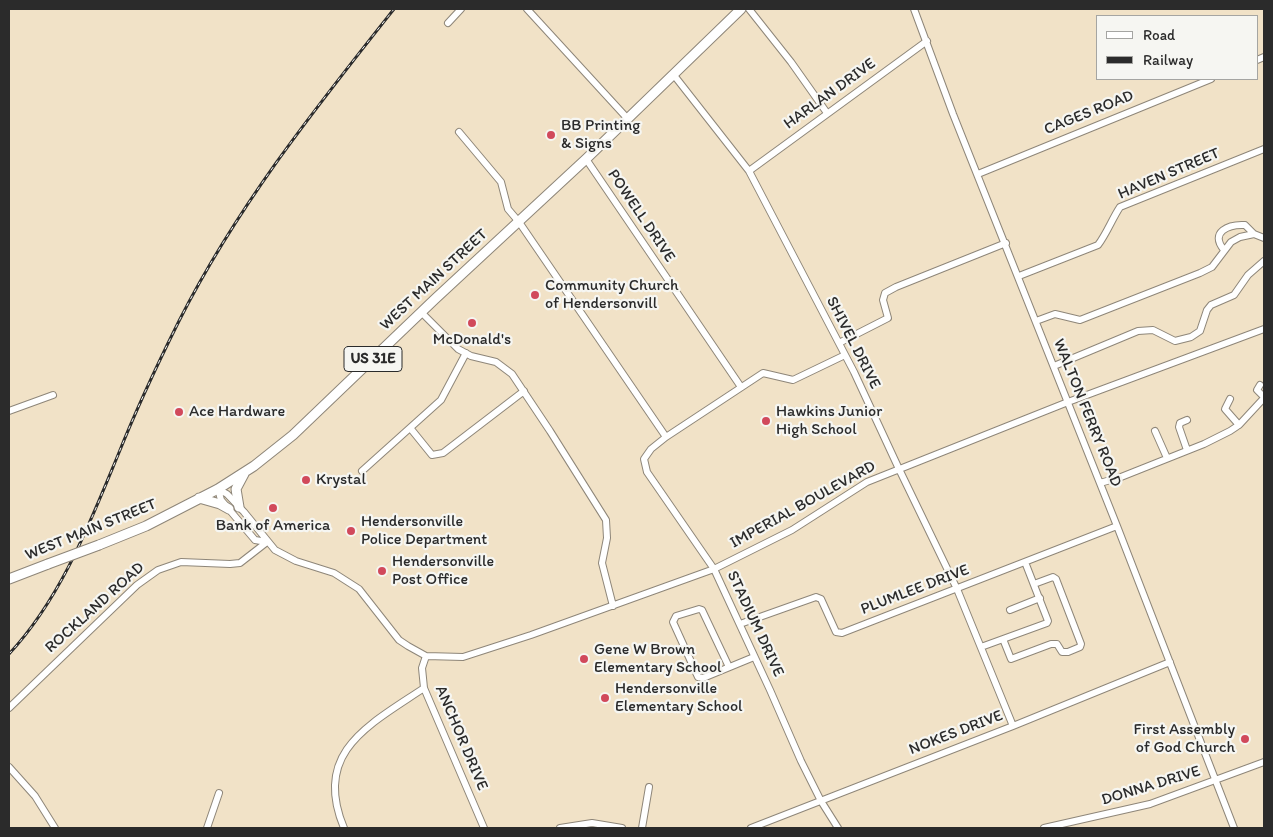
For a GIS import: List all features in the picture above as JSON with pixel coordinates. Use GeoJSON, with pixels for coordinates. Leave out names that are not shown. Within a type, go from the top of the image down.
{"type":"FeatureCollection","features":[{"type":"Feature","properties":{"kind":"main road","name":"WEST MAIN STREET"},"geometry":{"type":"LineString","coordinates":[[9,579],[146,526],[245,472],[293,435],[421,312],[520,222],[741,9]]}},
{"type":"Feature","properties":{"kind":"main road"},"geometry":{"type":"LineString","coordinates":[[239,506],[236,489],[245,472]]}},
{"type":"Feature","properties":{"kind":"main road"},"geometry":{"type":"LineString","coordinates":[[199,498],[220,504],[229,509]]}},
{"type":"Feature","properties":{"kind":"street"},"geometry":{"type":"LineString","coordinates":[[448,23],[461,9]]}},
{"type":"Feature","properties":{"kind":"street"},"geometry":{"type":"LineString","coordinates":[[527,9],[627,118]]}},
{"type":"Feature","properties":{"kind":"street"},"geometry":{"type":"LineString","coordinates":[[749,9],[791,62],[827,114]]}},
{"type":"Feature","properties":{"kind":"street","name":"WALTON FERRY ROAD"},"geometry":{"type":"LineString","coordinates":[[914,9],[953,114],[1118,526],[1234,828]]}},
{"type":"Feature","properties":{"kind":"street","name":"HARLAN DRIVE"},"geometry":{"type":"LineString","coordinates":[[749,170],[927,41]]}},
{"type":"Feature","properties":{"kind":"street","name":"SHIVEL DRIVE"},"geometry":{"type":"LineString","coordinates":[[673,74],[749,170],[845,355],[957,589],[1013,726]]}},
{"type":"Feature","properties":{"kind":"street","name":"CAGES ROAD"},"geometry":{"type":"LineString","coordinates":[[978,174],[1209,80]]}},
{"type":"Feature","properties":{"kind":"street"},"geometry":{"type":"LineString","coordinates":[[459,132],[501,182],[508,209],[520,222],[666,437]]}},
{"type":"Feature","properties":{"kind":"street","name":"HAVEN STREET"},"geometry":{"type":"LineString","coordinates":[[1018,276],[1098,244],[1105,236],[1112,219],[1120,207],[1264,149]]}},
{"type":"Feature","properties":{"kind":"street","name":"POWELL DRIVE"},"geometry":{"type":"LineString","coordinates":[[586,159],[741,387]]}},
{"type":"Feature","properties":{"kind":"street"},"geometry":{"type":"LineString","coordinates":[[1224,250],[1218,237],[1224,229],[1237,225],[1245,225],[1254,234],[1264,238]]}},
{"type":"Feature","properties":{"kind":"street"},"geometry":{"type":"LineString","coordinates":[[1036,321],[1055,314],[1080,320],[1200,273],[1212,267],[1231,242],[1240,237],[1254,234]]}},
{"type":"Feature","properties":{"kind":"street"},"geometry":{"type":"LineString","coordinates":[[838,343],[888,318],[884,300],[885,294],[896,287],[1006,243]]}},
{"type":"Feature","properties":{"kind":"street"},"geometry":{"type":"LineString","coordinates":[[1054,366],[1138,331],[1153,330],[1174,341],[1194,336],[1200,330],[1207,310],[1211,305],[1234,294],[1248,275],[1264,261]]}},
{"type":"Feature","properties":{"kind":"street"},"geometry":{"type":"LineString","coordinates":[[421,312],[458,349],[496,362],[512,374],[524,391],[606,520],[607,538],[602,563],[612,606]]}},
{"type":"Feature","properties":{"kind":"street","name":"IMPERIAL BOULEVARD"},"geometry":{"type":"LineString","coordinates":[[218,488],[239,506],[275,550],[290,559],[319,567],[343,577],[359,589],[399,640],[426,656],[463,657],[506,644],[714,569],[792,530],[867,482],[1068,402],[1264,329]]}},
{"type":"Feature","properties":{"kind":"street"},"geometry":{"type":"LineString","coordinates":[[362,472],[441,400],[466,353]]}},
{"type":"Feature","properties":{"kind":"street","name":"STADIUM DRIVE"},"geometry":{"type":"LineString","coordinates":[[838,828],[821,801],[714,569],[647,472],[644,459],[646,454],[666,437],[763,373],[793,380],[845,355]]}},
{"type":"Feature","properties":{"kind":"street"},"geometry":{"type":"LineString","coordinates":[[1100,483],[1121,477],[1230,432],[1239,425],[1264,397],[1257,390],[1260,385]]}},
{"type":"Feature","properties":{"kind":"street"},"geometry":{"type":"LineString","coordinates":[[411,429],[432,455],[443,453],[524,391]]}},
{"type":"Feature","properties":{"kind":"street"},"geometry":{"type":"LineString","coordinates":[[9,411],[53,395]]}},
{"type":"Feature","properties":{"kind":"street"},"geometry":{"type":"LineString","coordinates":[[1230,400],[1225,409],[1239,425]]}},
{"type":"Feature","properties":{"kind":"street"},"geometry":{"type":"LineString","coordinates":[[1187,420],[1180,424],[1179,427],[1187,450]]}},
{"type":"Feature","properties":{"kind":"street"},"geometry":{"type":"LineString","coordinates":[[1155,431],[1167,458]]}},
{"type":"Feature","properties":{"kind":"street","name":"IMPERIAL BOULEVARD"},"geometry":{"type":"LineString","coordinates":[[218,488],[222,500],[255,540],[267,542]]}},
{"type":"Feature","properties":{"kind":"street","name":"PLUMLEE DRIVE"},"geometry":{"type":"LineString","coordinates":[[740,624],[816,597],[821,599],[836,632],[842,633],[1118,526]]}},
{"type":"Feature","properties":{"kind":"street","name":"ROCKLAND ROAD"},"geometry":{"type":"LineString","coordinates":[[9,708],[137,585],[158,570],[181,562],[240,563],[267,542]]}},
{"type":"Feature","properties":{"kind":"street"},"geometry":{"type":"LineString","coordinates":[[981,647],[1047,623],[1048,620],[1025,562]]}},
{"type":"Feature","properties":{"kind":"street"},"geometry":{"type":"LineString","coordinates":[[1003,639],[1011,659],[1051,644],[1057,644],[1062,652],[1068,652],[1080,647],[1081,644],[1056,579],[1053,577],[1034,584]]}},
{"type":"Feature","properties":{"kind":"street"},"geometry":{"type":"LineString","coordinates":[[1010,610],[1040,598]]}},
{"type":"Feature","properties":{"kind":"street"},"geometry":{"type":"LineString","coordinates":[[729,667],[702,610],[699,609],[676,616],[674,622],[698,677],[704,678],[754,657]]}},
{"type":"Feature","properties":{"kind":"street","name":"ANCHOR DRIVE"},"geometry":{"type":"LineString","coordinates":[[426,656],[422,668],[424,688],[484,828]]}},
{"type":"Feature","properties":{"kind":"street","name":"NOKES DRIVE"},"geometry":{"type":"LineString","coordinates":[[751,828],[1013,726],[1170,662]]}},
{"type":"Feature","properties":{"kind":"street"},"geometry":{"type":"LineString","coordinates":[[344,828],[337,808],[334,783],[335,773],[346,750],[365,730],[424,688]]}},
{"type":"Feature","properties":{"kind":"street","name":"DONNA DRIVE"},"geometry":{"type":"LineString","coordinates":[[1044,828],[1150,804],[1264,762]]}},
{"type":"Feature","properties":{"kind":"street"},"geometry":{"type":"LineString","coordinates":[[9,766],[35,796],[55,828]]}},
{"type":"Feature","properties":{"kind":"street"},"geometry":{"type":"LineString","coordinates":[[642,828],[649,787]]}},
{"type":"Feature","properties":{"kind":"street"},"geometry":{"type":"LineString","coordinates":[[208,828],[219,793]]}},
{"type":"Feature","properties":{"kind":"street"},"geometry":{"type":"LineString","coordinates":[[560,828],[592,823],[622,828]]}},
{"type":"Feature","properties":{"kind":"railway"},"geometry":{"type":"LineString","coordinates":[[9,654],[44,609],[72,560],[96,508],[139,404],[202,278],[226,238],[279,159],[394,9]]}},
{"type":"Feature","properties":{"kind":"place","name":"BB Printing & Signs"},"geometry":{"type":"Point","coordinates":[551,135]}},
{"type":"Feature","properties":{"kind":"place","name":"Community Church of Hendersonvill"},"geometry":{"type":"Point","coordinates":[535,295]}},
{"type":"Feature","properties":{"kind":"place","name":"McDonald's"},"geometry":{"type":"Point","coordinates":[472,323]}},
{"type":"Feature","properties":{"kind":"place","name":"Ace Hardware"},"geometry":{"type":"Point","coordinates":[179,412]}},
{"type":"Feature","properties":{"kind":"place","name":"Hawkins Junior High School"},"geometry":{"type":"Point","coordinates":[766,421]}},
{"type":"Feature","properties":{"kind":"place","name":"Krystal"},"geometry":{"type":"Point","coordinates":[306,480]}},
{"type":"Feature","properties":{"kind":"place","name":"Bank of America"},"geometry":{"type":"Point","coordinates":[273,508]}},
{"type":"Feature","properties":{"kind":"place","name":"Hendersonville Police Department"},"geometry":{"type":"Point","coordinates":[351,531]}},
{"type":"Feature","properties":{"kind":"place","name":"Hendersonville Post Office"},"geometry":{"type":"Point","coordinates":[382,571]}},
{"type":"Feature","properties":{"kind":"place","name":"Gene W Brown Elementary School"},"geometry":{"type":"Point","coordinates":[584,659]}},
{"type":"Feature","properties":{"kind":"place","name":"Hendersonville Elementary School"},"geometry":{"type":"Point","coordinates":[605,698]}},
{"type":"Feature","properties":{"kind":"place","name":"First Assembly of God Church"},"geometry":{"type":"Point","coordinates":[1245,739]}}]}
